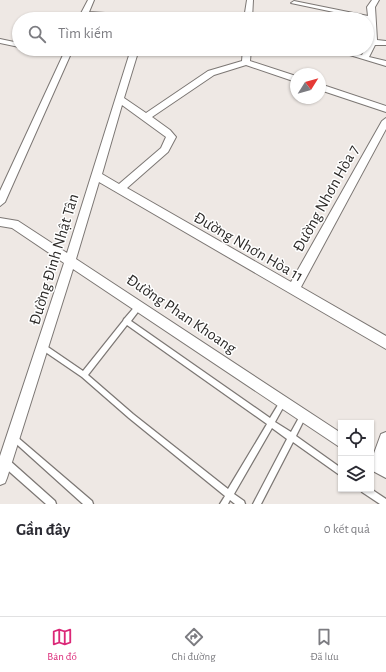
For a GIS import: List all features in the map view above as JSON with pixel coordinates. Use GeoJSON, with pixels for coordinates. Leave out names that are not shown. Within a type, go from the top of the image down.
{"type":"FeatureCollection","features":[{"type":"Feature","properties":{"kind":"street"},"geometry":{"type":"LineString","coordinates":[[85,12],[91,0]]}},
{"type":"Feature","properties":{"kind":"street"},"geometry":{"type":"LineString","coordinates":[[249,12],[250,0]]}},
{"type":"Feature","properties":{"kind":"street"},"geometry":{"type":"LineString","coordinates":[[371,12],[371,7],[376,0]]}},
{"type":"Feature","properties":{"kind":"street"},"geometry":{"type":"LineString","coordinates":[[294,3],[315,3],[346,12]]}},
{"type":"Feature","properties":{"kind":"street"},"geometry":{"type":"LineString","coordinates":[[0,41],[12,44]]}},
{"type":"Feature","properties":{"kind":"street"},"geometry":{"type":"LineString","coordinates":[[374,42],[386,43]]}},
{"type":"Feature","properties":{"kind":"street"},"geometry":{"type":"LineString","coordinates":[[0,202],[66,56]]}},
{"type":"Feature","properties":{"kind":"street","name":"Đường Đinh Nhật Tân"},"geometry":{"type":"LineString","coordinates":[[0,478],[43,347],[133,56]]}},
{"type":"Feature","properties":{"kind":"street"},"geometry":{"type":"LineString","coordinates":[[246,56],[246,62]]}},
{"type":"Feature","properties":{"kind":"street"},"geometry":{"type":"LineString","coordinates":[[357,56],[386,64]]}},
{"type":"Feature","properties":{"kind":"street"},"geometry":{"type":"LineString","coordinates":[[146,117],[211,73],[221,68],[246,62],[290,77]]}},
{"type":"Feature","properties":{"kind":"street"},"geometry":{"type":"LineString","coordinates":[[326,89],[386,109]]}},
{"type":"Feature","properties":{"kind":"street"},"geometry":{"type":"LineString","coordinates":[[119,98],[167,132],[171,137],[165,150],[120,189]]}},
{"type":"Feature","properties":{"kind":"street","name":"Đường Nhơn Hòa 7"},"geometry":{"type":"LineString","coordinates":[[293,290],[386,121]]}},
{"type":"Feature","properties":{"kind":"street","name":"Đường Nhơn Hòa 11"},"geometry":{"type":"LineString","coordinates":[[96,175],[386,343]]}},
{"type":"Feature","properties":{"kind":"street","name":"Đường Phan Khoang"},"geometry":{"type":"LineString","coordinates":[[0,222],[14,224],[338,439]]}},
{"type":"Feature","properties":{"kind":"street"},"geometry":{"type":"LineString","coordinates":[[378,466],[386,439]]}},
{"type":"Feature","properties":{"kind":"lane"},"geometry":{"type":"LineString","coordinates":[[84,375],[139,306]]}},
{"type":"Feature","properties":{"kind":"lane"},"geometry":{"type":"LineString","coordinates":[[126,321],[338,470]]}},
{"type":"Feature","properties":{"kind":"lane"},"geometry":{"type":"LineString","coordinates":[[43,347],[84,375],[131,416],[241,504]]}},
{"type":"Feature","properties":{"kind":"lane"},"geometry":{"type":"LineString","coordinates":[[224,504],[283,402]]}},
{"type":"Feature","properties":{"kind":"lane"},"geometry":{"type":"LineString","coordinates":[[257,504],[303,416]]}},
{"type":"Feature","properties":{"kind":"lane"},"geometry":{"type":"LineString","coordinates":[[13,438],[89,504]]}},
{"type":"Feature","properties":{"kind":"lane"},"geometry":{"type":"LineString","coordinates":[[5,462],[52,504]]}},
{"type":"Feature","properties":{"kind":"lane"},"geometry":{"type":"LineString","coordinates":[[369,492],[386,504]]}}]}
